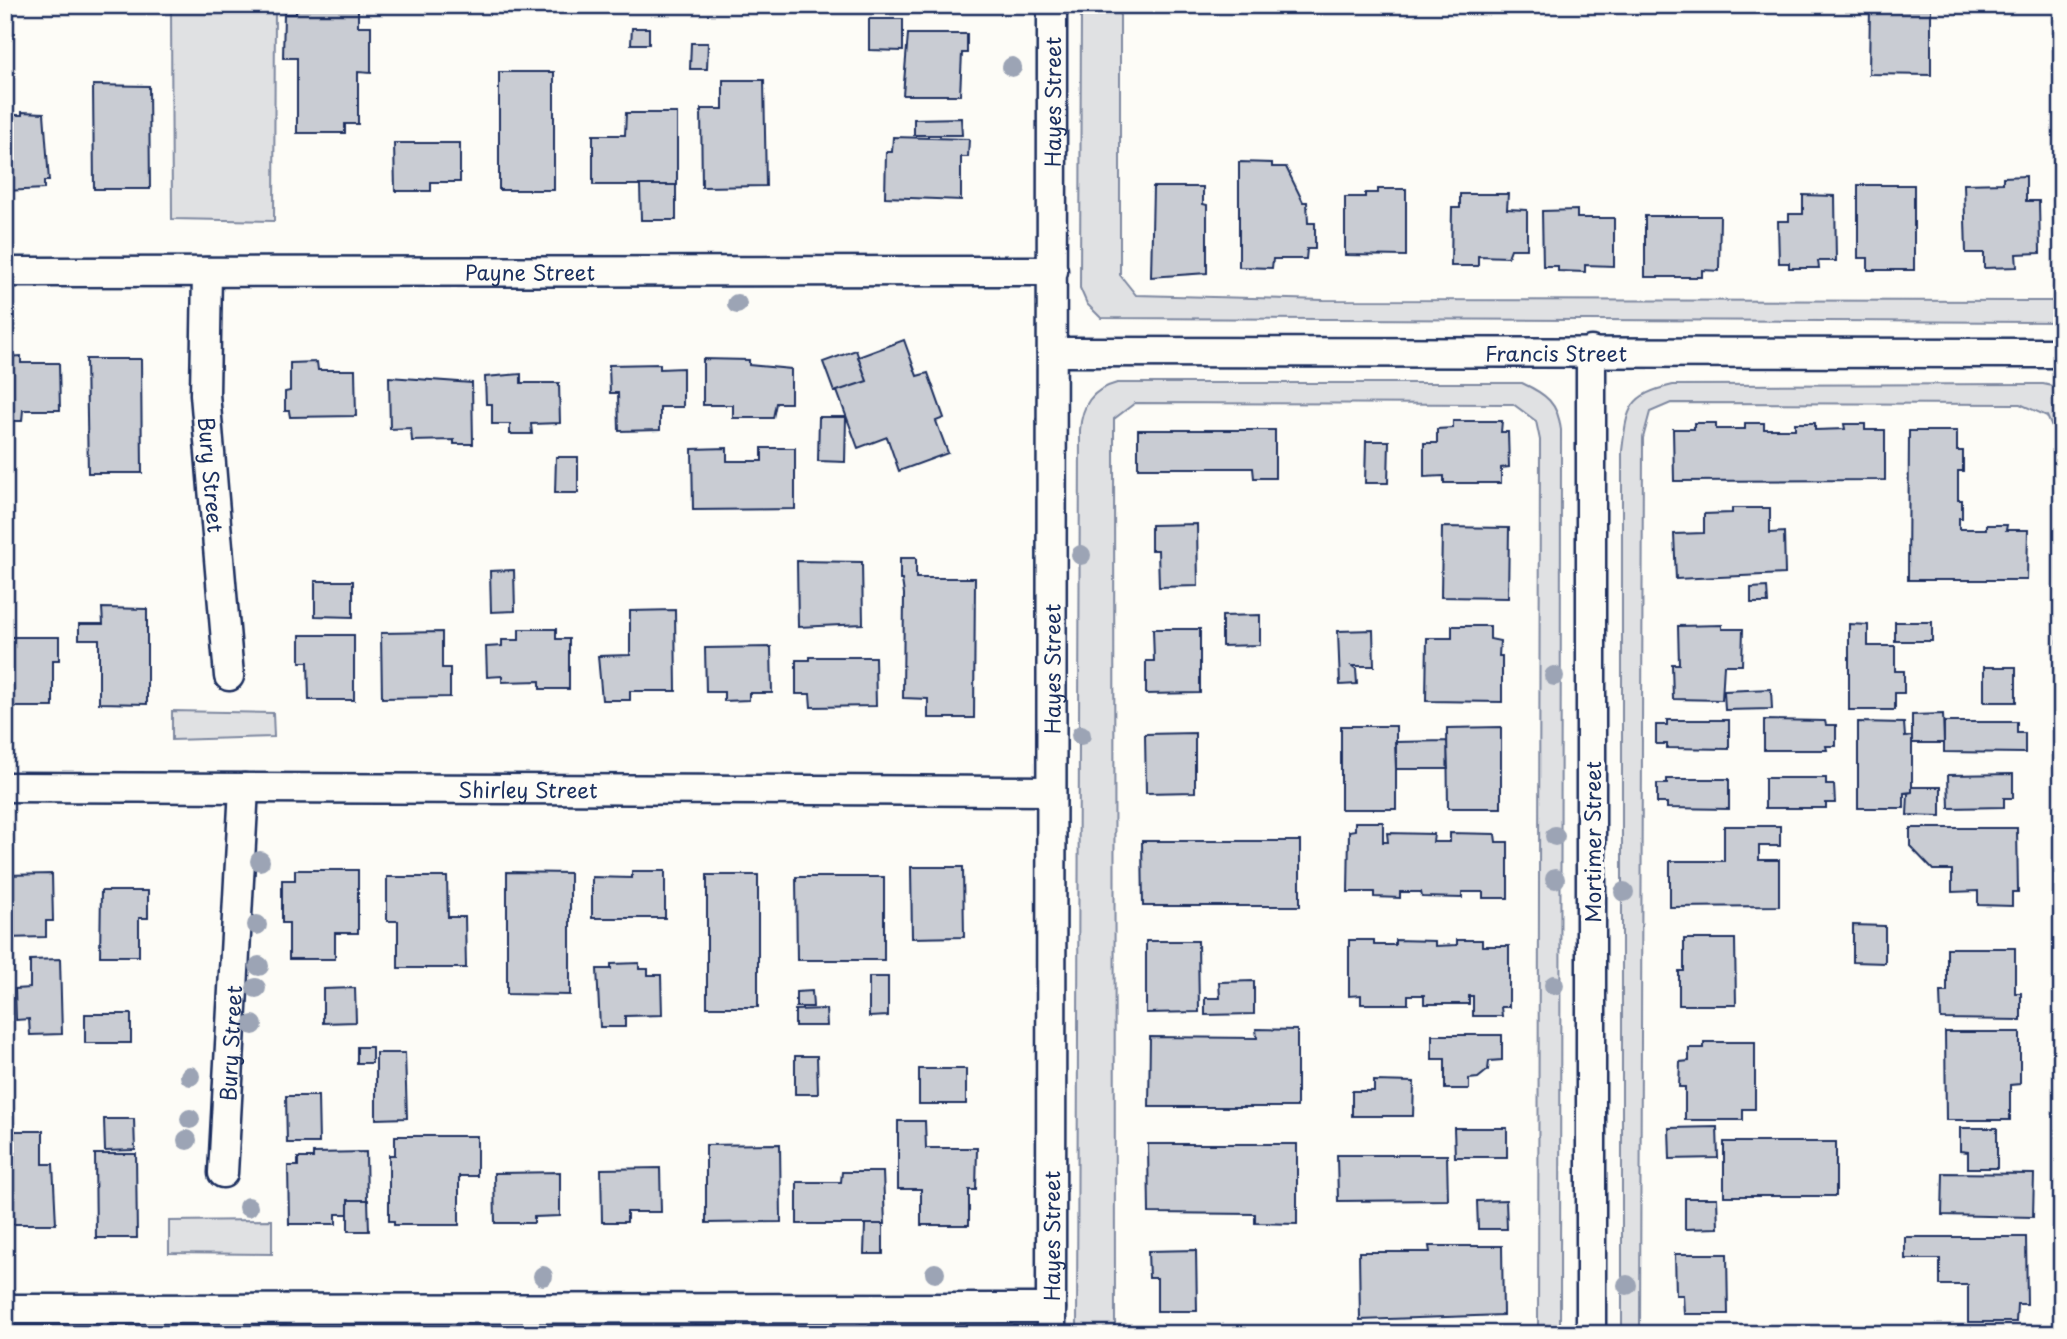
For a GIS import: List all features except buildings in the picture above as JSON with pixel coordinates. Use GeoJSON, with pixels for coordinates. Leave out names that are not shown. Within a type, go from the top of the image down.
{"type":"FeatureCollection","features":[{"type":"Feature","properties":{"kind":"street","name":"Hayes Street"},"geometry":{"type":"LineString","coordinates":[[1051,1321],[1052,5]]}},
{"type":"Feature","properties":{"kind":"street","name":"Payne Street"},"geometry":{"type":"LineString","coordinates":[[5,272],[1053,271]]}},
{"type":"Feature","properties":{"kind":"street","name":"Bury Street"},"geometry":{"type":"LineString","coordinates":[[207,272],[205,394],[229,676]]}},
{"type":"Feature","properties":{"kind":"street","name":"Mortimer Street"},"geometry":{"type":"LineString","coordinates":[[1591,351],[1591,1334]]}},
{"type":"Feature","properties":{"kind":"street","name":"Francis Street"},"geometry":{"type":"LineString","coordinates":[[1052,352],[2062,353]]}},
{"type":"Feature","properties":{"kind":"street","name":"Shirley Street"},"geometry":{"type":"LineString","coordinates":[[5,787],[1050,791]]}},
{"type":"Feature","properties":{"kind":"street","name":"Bury Street"},"geometry":{"type":"LineString","coordinates":[[223,1173],[244,788]]}},
{"type":"Feature","properties":{"kind":"street"},"geometry":{"type":"LineString","coordinates":[[5,1309],[219,1320],[1051,1321]]}},
{"type":"Feature","properties":{"kind":"shaded area"},"geometry":{"type":"Polygon","coordinates":[[[171,5],[275,5],[274,221],[172,219],[171,5]]]}},
{"type":"Feature","properties":{"kind":"shaded area"},"geometry":{"type":"Polygon","coordinates":[[[1081,5],[1120,5],[1120,275],[1136,295],[1324,300],[2062,301],[2062,322],[1101,318],[1087,304],[1080,288],[1081,5]]]}},
{"type":"Feature","properties":{"kind":"shaded area"},"geometry":{"type":"Polygon","coordinates":[[[1117,383],[1522,383],[1538,391],[1554,406],[1561,430],[1560,1334],[1538,1334],[1540,440],[1536,421],[1513,404],[1135,403],[1114,419],[1115,1334],[1077,1334],[1080,430],[1083,413],[1094,394],[1117,383]]]}},
{"type":"Feature","properties":{"kind":"shaded area"},"geometry":{"type":"Polygon","coordinates":[[[2043,384],[2062,388],[2062,1334],[2055,1334],[2059,907],[2057,439],[2047,416],[2020,404],[1671,403],[1650,412],[1643,438],[1640,1334],[1622,1334],[1622,451],[1628,414],[1638,399],[1647,393],[1673,385],[2043,384]]]}},
{"type":"Feature","properties":{"kind":"shaded area"},"geometry":{"type":"Polygon","coordinates":[[[172,711],[273,713],[274,737],[172,740],[172,711]]]}},
{"type":"Feature","properties":{"kind":"shaded area"},"geometry":{"type":"Polygon","coordinates":[[[272,1220],[272,1254],[169,1253],[169,1221],[272,1220]]]}}]}
